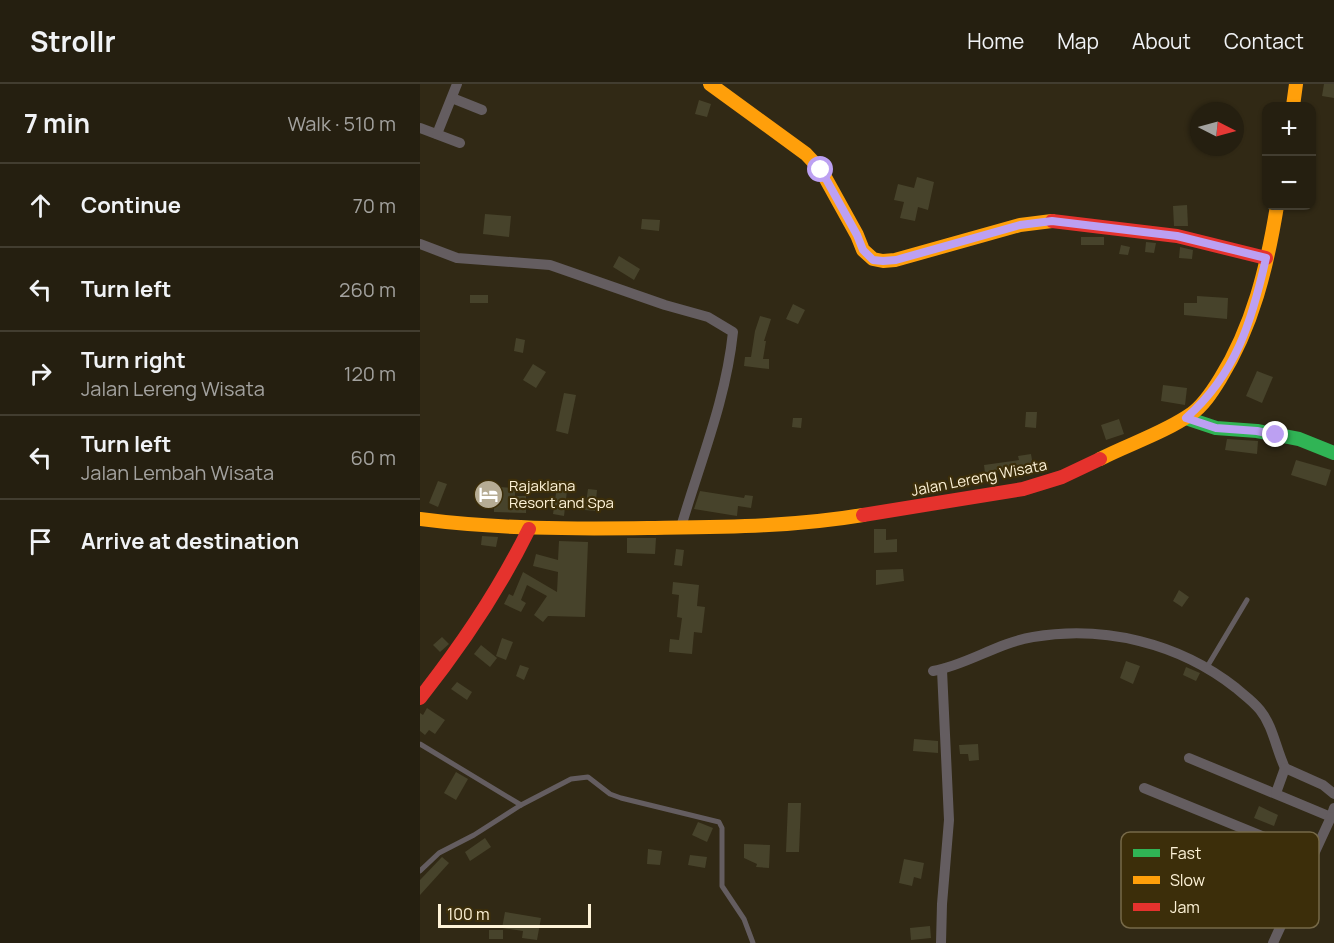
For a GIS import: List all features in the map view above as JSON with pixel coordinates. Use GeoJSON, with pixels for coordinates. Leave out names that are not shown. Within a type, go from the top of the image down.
{"type":"FeatureCollection","features":[{"type":"Feature","properties":{"kind":"main road"},"geometry":{"type":"LineString","coordinates":[[710,84],[806,154],[821,170],[863,250],[873,260],[896,260],[1020,225],[1052,221],[1177,236],[1266,258]]}},
{"type":"Feature","properties":{"kind":"main road"},"geometry":{"type":"LineString","coordinates":[[1294,102],[1296,84]]}},
{"type":"Feature","properties":{"kind":"main road","name":"Jalan Lereng Wisata"},"geometry":{"type":"LineString","coordinates":[[420,519],[471,526],[529,529],[753,527],[834,520],[1041,485],[1080,471],[1145,436],[1186,418],[1210,394],[1239,348],[1255,307],[1276,210]]}},
{"type":"Feature","properties":{"kind":"main road"},"geometry":{"type":"LineString","coordinates":[[1186,418],[1216,428],[1257,431],[1299,439],[1334,453]]}},
{"type":"Feature","properties":{"kind":"main road"},"geometry":{"type":"LineString","coordinates":[[420,698],[462,644],[495,594],[529,529]]}},
{"type":"Feature","properties":{"kind":"street"},"geometry":{"type":"LineString","coordinates":[[437,134],[457,84]]}},
{"type":"Feature","properties":{"kind":"street"},"geometry":{"type":"LineString","coordinates":[[452,98],[482,110]]}},
{"type":"Feature","properties":{"kind":"street"},"geometry":{"type":"LineString","coordinates":[[420,128],[460,143]]}},
{"type":"Feature","properties":{"kind":"street"},"geometry":{"type":"LineString","coordinates":[[420,244],[457,258],[550,265],[665,305],[708,317],[734,332],[731,360],[722,400],[681,527]]}},
{"type":"Feature","properties":{"kind":"street"},"geometry":{"type":"LineString","coordinates":[[941,943],[949,820],[938,670],[996,647],[1032,637],[1091,634],[1149,643],[1207,667],[1261,711],[1285,768],[1276,793]]}},
{"type":"Feature","properties":{"kind":"street"},"geometry":{"type":"LineString","coordinates":[[1189,758],[1276,793],[1332,812],[1319,843]]}},
{"type":"Feature","properties":{"kind":"street"},"geometry":{"type":"LineString","coordinates":[[1285,768],[1323,785],[1334,794]]}},
{"type":"Feature","properties":{"kind":"street"},"geometry":{"type":"LineString","coordinates":[[1144,788],[1252,832]]}},
{"type":"Feature","properties":{"kind":"street"},"geometry":{"type":"LineString","coordinates":[[1273,943],[1280,928]]}},
{"type":"Feature","properties":{"kind":"lane"},"geometry":{"type":"LineString","coordinates":[[1207,667],[1247,600]]}},
{"type":"Feature","properties":{"kind":"lane"},"geometry":{"type":"LineString","coordinates":[[420,744],[521,805]]}},
{"type":"Feature","properties":{"kind":"lane"},"geometry":{"type":"LineString","coordinates":[[420,871],[440,853],[474,835],[521,805],[571,779],[583,777],[591,779],[610,794],[621,798],[717,820],[722,828],[722,886],[744,919],[753,943]]}},
{"type":"Feature","properties":{"kind":"building"},"geometry":{"type":"Polygon","coordinates":[[[1324,84],[1334,84],[1334,98],[1322,96],[1324,84]]]}},
{"type":"Feature","properties":{"kind":"building"},"geometry":{"type":"Polygon","coordinates":[[[699,100],[711,104],[707,117],[695,114],[699,100]]]}},
{"type":"Feature","properties":{"kind":"building"},"geometry":{"type":"Polygon","coordinates":[[[917,177],[934,182],[928,210],[918,207],[915,221],[900,218],[904,202],[894,200],[898,184],[914,188],[917,177]]]}},
{"type":"Feature","properties":{"kind":"building"},"geometry":{"type":"Polygon","coordinates":[[[1187,205],[1188,226],[1174,226],[1173,206],[1187,205]]]}},
{"type":"Feature","properties":{"kind":"building"},"geometry":{"type":"Polygon","coordinates":[[[485,214],[511,216],[509,237],[483,234],[485,214]]]}},
{"type":"Feature","properties":{"kind":"building"},"geometry":{"type":"Polygon","coordinates":[[[642,219],[660,220],[659,231],[641,229],[642,219]]]}},
{"type":"Feature","properties":{"kind":"building"},"geometry":{"type":"Polygon","coordinates":[[[1081,237],[1104,237],[1104,245],[1081,245],[1081,237]]]}},
{"type":"Feature","properties":{"kind":"building"},"geometry":{"type":"Polygon","coordinates":[[[1146,242],[1156,243],[1154,253],[1145,252],[1146,242]]]}},
{"type":"Feature","properties":{"kind":"building"},"geometry":{"type":"Polygon","coordinates":[[[1121,245],[1130,247],[1128,255],[1119,254],[1121,245]]]}},
{"type":"Feature","properties":{"kind":"building"},"geometry":{"type":"Polygon","coordinates":[[[1180,247],[1193,250],[1192,259],[1179,258],[1180,247]]]}},
{"type":"Feature","properties":{"kind":"building"},"geometry":{"type":"Polygon","coordinates":[[[619,256],[640,269],[634,280],[613,267],[619,256]]]}},
{"type":"Feature","properties":{"kind":"building"},"geometry":{"type":"Polygon","coordinates":[[[470,295],[488,295],[488,303],[470,303],[470,295]]]}},
{"type":"Feature","properties":{"kind":"building"},"geometry":{"type":"Polygon","coordinates":[[[1197,296],[1228,298],[1227,319],[1184,315],[1184,303],[1197,303],[1197,296]]]}},
{"type":"Feature","properties":{"kind":"building"},"geometry":{"type":"Polygon","coordinates":[[[793,304],[805,310],[798,324],[786,319],[793,304]]]}},
{"type":"Feature","properties":{"kind":"building"},"geometry":{"type":"Polygon","coordinates":[[[760,316],[771,319],[764,341],[766,341],[763,359],[769,359],[769,369],[744,366],[745,357],[751,357],[760,316]]]}},
{"type":"Feature","properties":{"kind":"building"},"geometry":{"type":"Polygon","coordinates":[[[516,338],[525,340],[523,353],[514,351],[516,338]]]}},
{"type":"Feature","properties":{"kind":"building"},"geometry":{"type":"Polygon","coordinates":[[[533,364],[546,372],[536,388],[523,380],[533,364]]]}},
{"type":"Feature","properties":{"kind":"building"},"geometry":{"type":"Polygon","coordinates":[[[1257,371],[1273,377],[1262,403],[1246,396],[1257,371]]]}},
{"type":"Feature","properties":{"kind":"building"},"geometry":{"type":"Polygon","coordinates":[[[1163,385],[1187,388],[1185,405],[1161,401],[1163,385]]]}},
{"type":"Feature","properties":{"kind":"building"},"geometry":{"type":"Polygon","coordinates":[[[564,393],[576,395],[568,434],[556,431],[564,393]]]}},
{"type":"Feature","properties":{"kind":"building"},"geometry":{"type":"Polygon","coordinates":[[[1026,412],[1037,412],[1036,428],[1025,427],[1026,412]]]}},
{"type":"Feature","properties":{"kind":"building"},"geometry":{"type":"Polygon","coordinates":[[[793,418],[802,418],[801,428],[792,427],[793,418]]]}},
{"type":"Feature","properties":{"kind":"building"},"geometry":{"type":"Polygon","coordinates":[[[1119,419],[1124,434],[1106,440],[1101,425],[1119,419]]]}},
{"type":"Feature","properties":{"kind":"building"},"geometry":{"type":"Polygon","coordinates":[[[1227,439],[1258,441],[1257,454],[1225,450],[1227,439]]]}},
{"type":"Feature","properties":{"kind":"building"},"geometry":{"type":"Polygon","coordinates":[[[1031,454],[1033,466],[985,473],[984,465],[1019,460],[1018,456],[1031,454]]]}},
{"type":"Feature","properties":{"kind":"building"},"geometry":{"type":"Polygon","coordinates":[[[1296,460],[1331,470],[1326,486],[1291,475],[1296,460]]]}},
{"type":"Feature","properties":{"kind":"building"},"geometry":{"type":"Polygon","coordinates":[[[558,480],[568,482],[564,516],[553,514],[558,480]]]}},
{"type":"Feature","properties":{"kind":"building"},"geometry":{"type":"Polygon","coordinates":[[[438,481],[447,484],[438,507],[429,503],[438,481]]]}},
{"type":"Feature","properties":{"kind":"building"},"geometry":{"type":"Polygon","coordinates":[[[483,486],[515,488],[515,496],[526,496],[526,513],[494,512],[494,506],[483,506],[483,486]]]}},
{"type":"Feature","properties":{"kind":"building"},"geometry":{"type":"Polygon","coordinates":[[[588,489],[597,490],[595,511],[585,510],[588,489]]]}},
{"type":"Feature","properties":{"kind":"building"},"geometry":{"type":"Polygon","coordinates":[[[700,491],[744,498],[745,495],[753,496],[751,508],[738,506],[737,516],[694,509],[700,491]]]}},
{"type":"Feature","properties":{"kind":"building"},"geometry":{"type":"Polygon","coordinates":[[[874,529],[886,529],[886,540],[897,539],[897,552],[874,553],[874,529]]]}},
{"type":"Feature","properties":{"kind":"building"},"geometry":{"type":"Polygon","coordinates":[[[482,536],[498,537],[496,547],[481,545],[482,536]]]}},
{"type":"Feature","properties":{"kind":"building"},"geometry":{"type":"Polygon","coordinates":[[[627,538],[656,538],[655,554],[627,553],[627,538]]]}},
{"type":"Feature","properties":{"kind":"building"},"geometry":{"type":"Polygon","coordinates":[[[559,541],[588,542],[585,617],[548,616],[543,622],[534,615],[547,596],[527,585],[521,600],[526,603],[521,612],[504,604],[509,594],[513,596],[523,572],[557,592],[558,572],[533,566],[536,554],[558,560],[559,541]]]}},
{"type":"Feature","properties":{"kind":"building"},"geometry":{"type":"Polygon","coordinates":[[[676,549],[684,550],[682,566],[674,565],[676,549]]]}},
{"type":"Feature","properties":{"kind":"building"},"geometry":{"type":"Polygon","coordinates":[[[903,569],[904,581],[876,585],[876,570],[903,569]]]}},
{"type":"Feature","properties":{"kind":"building"},"geometry":{"type":"Polygon","coordinates":[[[673,582],[699,585],[697,606],[705,607],[702,633],[694,632],[692,654],[669,652],[670,639],[679,640],[682,618],[677,617],[679,595],[672,594],[673,582]]]}},
{"type":"Feature","properties":{"kind":"building"},"geometry":{"type":"Polygon","coordinates":[[[1179,590],[1189,597],[1182,607],[1173,601],[1179,590]]]}},
{"type":"Feature","properties":{"kind":"building"},"geometry":{"type":"Polygon","coordinates":[[[442,637],[449,644],[440,652],[433,645],[442,637]]]}},
{"type":"Feature","properties":{"kind":"building"},"geometry":{"type":"Polygon","coordinates":[[[502,638],[513,642],[506,660],[496,656],[502,638]]]}},
{"type":"Feature","properties":{"kind":"building"},"geometry":{"type":"Polygon","coordinates":[[[481,645],[497,658],[490,667],[474,654],[481,645]]]}},
{"type":"Feature","properties":{"kind":"building"},"geometry":{"type":"Polygon","coordinates":[[[1126,661],[1140,666],[1133,684],[1120,678],[1126,661]]]}},
{"type":"Feature","properties":{"kind":"building"},"geometry":{"type":"Polygon","coordinates":[[[520,665],[529,668],[524,680],[516,676],[520,665]]]}},
{"type":"Feature","properties":{"kind":"building"},"geometry":{"type":"Polygon","coordinates":[[[1186,667],[1200,673],[1196,681],[1183,675],[1186,667]]]}},
{"type":"Feature","properties":{"kind":"building"},"geometry":{"type":"Polygon","coordinates":[[[457,682],[472,692],[467,700],[451,689],[457,682]]]}},
{"type":"Feature","properties":{"kind":"building"},"geometry":{"type":"Polygon","coordinates":[[[427,708],[445,720],[435,734],[429,730],[425,735],[420,731],[420,713],[423,715],[427,708]]]}},
{"type":"Feature","properties":{"kind":"building"},"geometry":{"type":"Polygon","coordinates":[[[914,739],[938,741],[938,753],[913,751],[914,739]]]}},
{"type":"Feature","properties":{"kind":"building"},"geometry":{"type":"Polygon","coordinates":[[[978,744],[979,760],[969,761],[968,754],[960,754],[959,745],[978,744]]]}},
{"type":"Feature","properties":{"kind":"building"},"geometry":{"type":"Polygon","coordinates":[[[456,772],[468,779],[456,800],[444,793],[456,772]]]}},
{"type":"Feature","properties":{"kind":"building"},"geometry":{"type":"Polygon","coordinates":[[[788,803],[801,803],[799,852],[786,852],[788,803]]]}},
{"type":"Feature","properties":{"kind":"building"},"geometry":{"type":"Polygon","coordinates":[[[1259,806],[1278,815],[1274,826],[1254,818],[1259,806]]]}},
{"type":"Feature","properties":{"kind":"building"},"geometry":{"type":"Polygon","coordinates":[[[698,822],[713,828],[707,842],[692,835],[698,822]]]}},
{"type":"Feature","properties":{"kind":"building"},"geometry":{"type":"Polygon","coordinates":[[[485,838],[491,847],[470,861],[465,852],[485,838]]]}},
{"type":"Feature","properties":{"kind":"building"},"geometry":{"type":"Polygon","coordinates":[[[744,844],[770,845],[769,868],[756,867],[757,864],[744,858],[744,844]]]}},
{"type":"Feature","properties":{"kind":"building"},"geometry":{"type":"Polygon","coordinates":[[[648,849],[662,851],[660,865],[647,864],[648,849]]]}},
{"type":"Feature","properties":{"kind":"building"},"geometry":{"type":"Polygon","coordinates":[[[690,855],[707,857],[705,868],[688,865],[690,855]]]}},
{"type":"Feature","properties":{"kind":"building"},"geometry":{"type":"Polygon","coordinates":[[[442,857],[449,863],[420,895],[420,880],[442,857]]]}},
{"type":"Feature","properties":{"kind":"building"},"geometry":{"type":"Polygon","coordinates":[[[904,859],[924,863],[921,879],[914,877],[912,886],[899,883],[904,859]]]}},
{"type":"Feature","properties":{"kind":"building"},"geometry":{"type":"Polygon","coordinates":[[[505,912],[541,918],[537,940],[522,938],[523,931],[502,928],[505,912]]]}},
{"type":"Feature","properties":{"kind":"building"},"geometry":{"type":"Polygon","coordinates":[[[930,926],[931,938],[911,940],[910,928],[930,926]]]}},
{"type":"Feature","properties":{"kind":"building"},"geometry":{"type":"Polygon","coordinates":[[[489,930],[503,930],[503,939],[489,939],[489,930]]]}},
{"type":"Feature","properties":{"kind":"traffic: fast"},"geometry":{"type":"LineString","coordinates":[[1186,418],[1216,428],[1257,431],[1299,439],[1334,453]]}},
{"type":"Feature","properties":{"kind":"traffic: slow"},"geometry":{"type":"LineString","coordinates":[[710,84],[806,154],[821,170],[863,250],[873,259],[895,260],[1020,225],[1052,221]]}},
{"type":"Feature","properties":{"kind":"traffic: slow"},"geometry":{"type":"LineString","coordinates":[[1294,102],[1296,84]]}},
{"type":"Feature","properties":{"kind":"traffic: slow"},"geometry":{"type":"LineString","coordinates":[[1100,459],[1181,421],[1195,411],[1210,394],[1232,359],[1250,317],[1269,251],[1276,210]]}},
{"type":"Feature","properties":{"kind":"traffic: slow"},"geometry":{"type":"LineString","coordinates":[[420,519],[506,527],[620,528],[756,526],[863,515]]}},
{"type":"Feature","properties":{"kind":"traffic: jam"},"geometry":{"type":"LineString","coordinates":[[1052,221],[1177,236],[1266,258]]}},
{"type":"Feature","properties":{"kind":"traffic: jam"},"geometry":{"type":"LineString","coordinates":[[863,515],[1023,489],[1062,477],[1100,459]]}},
{"type":"Feature","properties":{"kind":"traffic: jam"},"geometry":{"type":"LineString","coordinates":[[420,698],[451,658],[479,616],[529,529]]}},
{"type":"Feature","properties":{"kind":"place","name":"Rajaklana Resort and Spa"},"geometry":{"type":"Point","coordinates":[488,495]}},
{"type":"Feature","properties":{"kind":"route"},"geometry":{"type":"LineString","coordinates":[[821,170],[863,250],[873,260],[896,260],[1020,225],[1052,221],[1177,236],[1266,258],[1255,307],[1239,348],[1210,394],[1186,418],[1216,428],[1276,435]]}}]}
